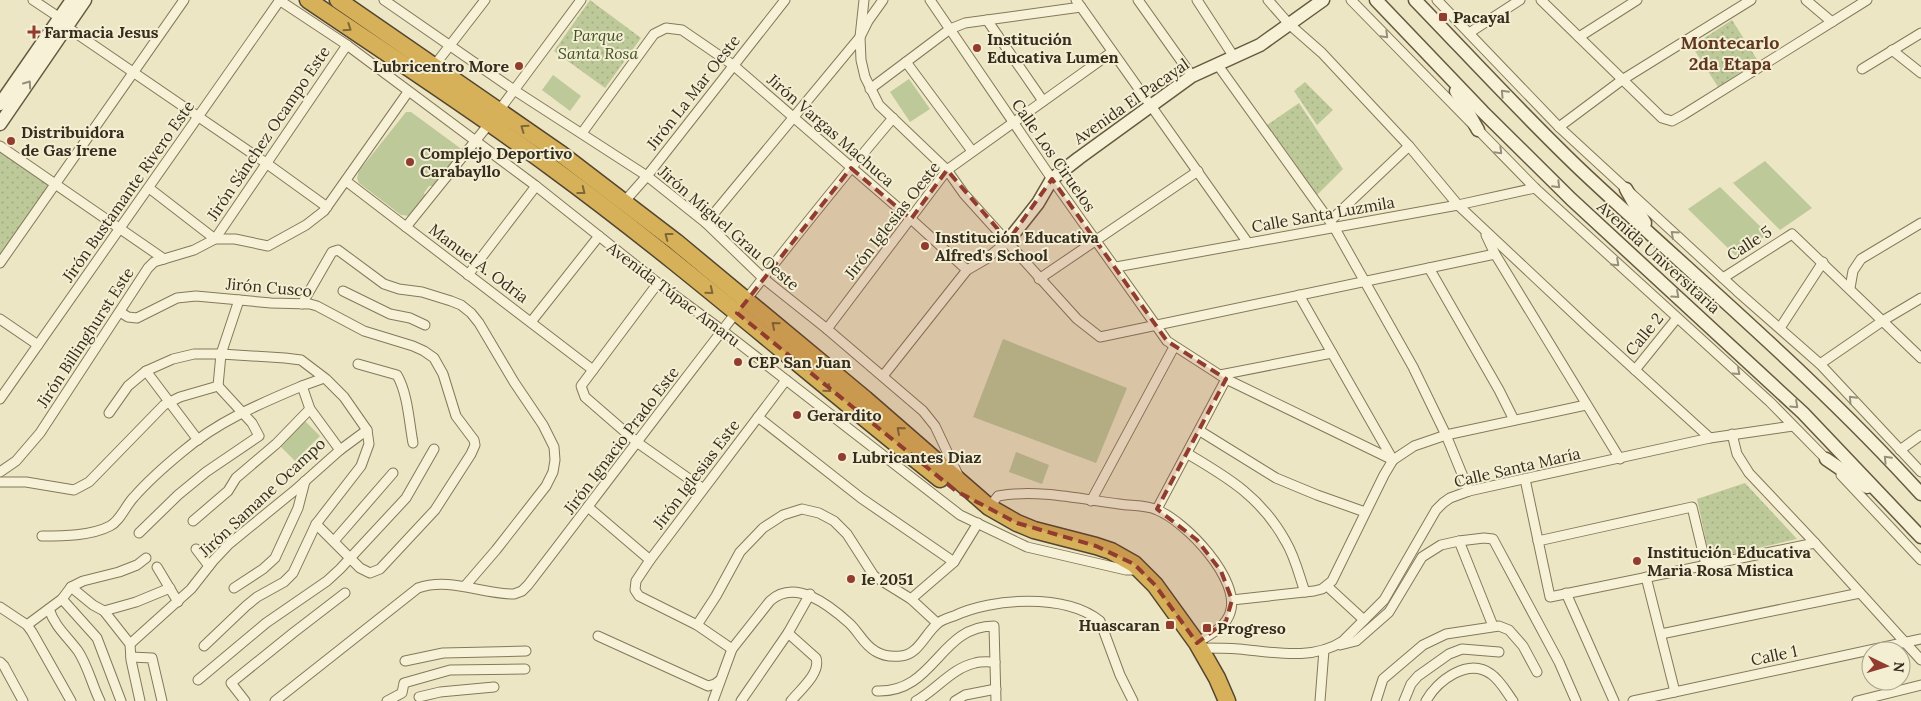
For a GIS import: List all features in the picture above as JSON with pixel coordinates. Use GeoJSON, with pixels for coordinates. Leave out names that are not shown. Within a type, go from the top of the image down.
{"type":"FeatureCollection","features":[{"type":"Feature","properties":{"kind":"highway","name":"Avenida Túpac Amaru"},"geometry":{"type":"LineString","coordinates":[[308,0],[551,167],[742,307],[865,400],[964,486],[977,494],[1002,516],[1034,530],[1111,551],[1141,570],[1155,584],[1199,645],[1228,701]]}},
{"type":"Feature","properties":{"kind":"highway","name":"Avenida Túpac Amaru"},"geometry":{"type":"LineString","coordinates":[[338,0],[561,154],[676,242],[742,307],[856,412],[956,491],[990,507]]}},
{"type":"Feature","properties":{"kind":"street"},"geometry":{"type":"LineString","coordinates":[[33,0],[133,73],[266,163],[327,207]]}},
{"type":"Feature","properties":{"kind":"street"},"geometry":{"type":"LineString","coordinates":[[0,124],[63,23],[72,0]]}},
{"type":"Feature","properties":{"kind":"street"},"geometry":{"type":"LineString","coordinates":[[0,104],[63,23],[85,0]]}},
{"type":"Feature","properties":{"kind":"street"},"geometry":{"type":"LineString","coordinates":[[0,263],[184,0]]}},
{"type":"Feature","properties":{"kind":"street","name":"Avenida Túpac Amaru"},"geometry":{"type":"LineString","coordinates":[[279,0],[347,45],[536,186],[658,283],[724,330],[938,499],[960,514],[1027,547],[1126,570],[1141,570]]}},
{"type":"Feature","properties":{"kind":"street","name":"Jirón Bustamante Rivero Este"},"geometry":{"type":"LineString","coordinates":[[0,399],[279,0]]}},
{"type":"Feature","properties":{"kind":"street","name":"Jirón Miguel Grau Oeste"},"geometry":{"type":"LineString","coordinates":[[385,0],[514,90],[647,176],[706,223],[762,278],[827,329],[930,418],[964,486]]}},
{"type":"Feature","properties":{"kind":"street"},"geometry":{"type":"LineString","coordinates":[[434,66],[485,0]]}},
{"type":"Feature","properties":{"kind":"street"},"geometry":{"type":"LineString","coordinates":[[406,227],[489,124],[581,0]]}},
{"type":"Feature","properties":{"kind":"street","name":"Jirón La Mar Oeste"},"geometry":{"type":"LineString","coordinates":[[624,202],[647,176],[785,0]]}},
{"type":"Feature","properties":{"kind":"street"},"geometry":{"type":"LineString","coordinates":[[864,0],[860,37],[861,60],[865,77],[879,105],[947,170],[964,194],[1008,241],[1039,279],[1077,319],[1100,337],[1495,254]]}},
{"type":"Feature","properties":{"kind":"street"},"geometry":{"type":"LineString","coordinates":[[706,223],[860,37],[868,21],[883,0]]}},
{"type":"Feature","properties":{"kind":"street","name":"Calle Los Ciruelos"},"geometry":{"type":"LineString","coordinates":[[930,0],[1095,242],[1116,267],[1167,342],[1223,377],[1393,460]]}},
{"type":"Feature","properties":{"kind":"street"},"geometry":{"type":"LineString","coordinates":[[1138,0],[1192,76]]}},
{"type":"Feature","properties":{"kind":"street"},"geometry":{"type":"LineString","coordinates":[[1197,0],[1234,57]]}},
{"type":"Feature","properties":{"kind":"street"},"geometry":{"type":"LineString","coordinates":[[1268,0],[1289,24],[1322,53],[1409,146],[1458,205],[1710,438]]}},
{"type":"Feature","properties":{"kind":"street","name":"Avenida El Pacayal"},"geometry":{"type":"LineString","coordinates":[[1008,241],[1038,203],[1052,179],[1192,76],[1260,45],[1322,0]]}},
{"type":"Feature","properties":{"kind":"street"},"geometry":{"type":"LineString","coordinates":[[1351,0],[1536,188],[1770,402],[1921,560]]}},
{"type":"Feature","properties":{"kind":"street","name":"Avenida Universitaria"},"geometry":{"type":"LineString","coordinates":[[1376,0],[1571,199],[1803,413],[1921,537]]}},
{"type":"Feature","properties":{"kind":"street","name":"Avenida Universitaria"},"geometry":{"type":"LineString","coordinates":[[1415,0],[1584,172],[1834,403],[1921,494]]}},
{"type":"Feature","properties":{"kind":"street"},"geometry":{"type":"LineString","coordinates":[[1437,0],[1559,126],[1723,278],[1820,364],[1921,472]]}},
{"type":"Feature","properties":{"kind":"street"},"geometry":{"type":"LineString","coordinates":[[1469,33],[1520,0]]}},
{"type":"Feature","properties":{"kind":"street"},"geometry":{"type":"LineString","coordinates":[[1541,0],[1662,118],[1672,121],[1867,0]]}},
{"type":"Feature","properties":{"kind":"street"},"geometry":{"type":"LineString","coordinates":[[1579,37],[1637,0]]}},
{"type":"Feature","properties":{"kind":"street"},"geometry":{"type":"LineString","coordinates":[[1559,126],[1622,80],[1751,0]]}},
{"type":"Feature","properties":{"kind":"street"},"geometry":{"type":"LineString","coordinates":[[1806,0],[1832,22]]}},
{"type":"Feature","properties":{"kind":"street"},"geometry":{"type":"LineString","coordinates":[[870,89],[950,29],[964,23],[1079,4],[1248,243]]}},
{"type":"Feature","properties":{"kind":"street"},"geometry":{"type":"LineString","coordinates":[[987,20],[1043,101]]}},
{"type":"Feature","properties":{"kind":"street","name":"Jirón Vargas Machuca"},"geometry":{"type":"LineString","coordinates":[[582,134],[654,34],[666,28],[682,30],[733,64],[967,270]]}},
{"type":"Feature","properties":{"kind":"street"},"geometry":{"type":"LineString","coordinates":[[1862,69],[1921,32]]}},
{"type":"Feature","properties":{"kind":"street","name":"Jirón Sánchez Ocampo Este"},"geometry":{"type":"LineString","coordinates":[[215,239],[347,45]]}},
{"type":"Feature","properties":{"kind":"street"},"geometry":{"type":"LineString","coordinates":[[1892,50],[1921,73]]}},
{"type":"Feature","properties":{"kind":"street","name":"Jirón Iglesias Oeste"},"geometry":{"type":"LineString","coordinates":[[827,329],[947,170],[1112,52]]}},
{"type":"Feature","properties":{"kind":"street"},"geometry":{"type":"LineString","coordinates":[[906,62],[972,151]]}},
{"type":"Feature","properties":{"kind":"street"},"geometry":{"type":"LineString","coordinates":[[1217,64],[1332,224],[1413,367],[1446,434],[1469,492]]}},
{"type":"Feature","properties":{"kind":"street"},"geometry":{"type":"LineString","coordinates":[[1446,73],[1478,130]]}},
{"type":"Feature","properties":{"kind":"street"},"geometry":{"type":"LineString","coordinates":[[149,188],[215,239],[235,240],[268,246],[315,219],[327,207],[408,92]]}},
{"type":"Feature","properties":{"kind":"street","name":"Jirón Ignacio Prado Este"},"geometry":{"type":"LineString","coordinates":[[466,586],[514,594],[522,591],[528,585],[742,307],[762,278],[893,118]]}},
{"type":"Feature","properties":{"kind":"street"},"geometry":{"type":"LineString","coordinates":[[0,146],[164,259]]}},
{"type":"Feature","properties":{"kind":"street"},"geometry":{"type":"LineString","coordinates":[[1332,224],[1409,146]]}},
{"type":"Feature","properties":{"kind":"street"},"geometry":{"type":"LineString","coordinates":[[1039,279],[1198,171]]}},
{"type":"Feature","properties":{"kind":"street","name":"Manuel A. Odria"},"geometry":{"type":"LineString","coordinates":[[346,181],[593,370]]}},
{"type":"Feature","properties":{"kind":"street"},"geometry":{"type":"LineString","coordinates":[[468,274],[536,186]]}},
{"type":"Feature","properties":{"kind":"street","name":"Calle Santa Luzmila"},"geometry":{"type":"LineString","coordinates":[[1116,267],[1248,243],[1332,224],[1458,205],[1536,188]]}},
{"type":"Feature","properties":{"kind":"street"},"geometry":{"type":"LineString","coordinates":[[1626,189],[1651,234]]}},
{"type":"Feature","properties":{"kind":"street"},"geometry":{"type":"LineString","coordinates":[[1850,288],[1853,271],[1861,259],[1921,223]]}},
{"type":"Feature","properties":{"kind":"street"},"geometry":{"type":"LineString","coordinates":[[1482,228],[1495,254],[1620,459]]}},
{"type":"Feature","properties":{"kind":"street","name":"Calle 5"},"geometry":{"type":"LineString","coordinates":[[1723,278],[1792,234],[1823,262]]}},
{"type":"Feature","properties":{"kind":"street"},"geometry":{"type":"LineString","coordinates":[[531,322],[599,236]]}},
{"type":"Feature","properties":{"kind":"street","name":"Jirón Billinghurst Este"},"geometry":{"type":"LineString","coordinates":[[0,472],[16,461],[40,433],[148,268],[154,262],[194,250],[215,239]]}},
{"type":"Feature","properties":{"kind":"street"},"geometry":{"type":"LineString","coordinates":[[883,376],[967,270],[986,259],[1008,241]]}},
{"type":"Feature","properties":{"kind":"street"},"geometry":{"type":"LineString","coordinates":[[275,701],[418,588],[429,584],[442,583],[466,586],[546,486],[553,472],[555,460],[554,447],[543,425],[514,382],[479,323],[461,305],[422,292],[399,289],[384,284],[341,251],[332,252],[302,304]]}},
{"type":"Feature","properties":{"kind":"street"},"geometry":{"type":"LineString","coordinates":[[1780,328],[1823,262],[1920,356]]}},
{"type":"Feature","properties":{"kind":"street"},"geometry":{"type":"LineString","coordinates":[[1429,268],[1499,390],[1514,420]]}},
{"type":"Feature","properties":{"kind":"street"},"geometry":{"type":"LineString","coordinates":[[658,283],[581,386],[585,397],[638,443],[702,488]]}},
{"type":"Feature","properties":{"kind":"street"},"geometry":{"type":"LineString","coordinates":[[344,291],[390,314],[410,318],[425,325]]}},
{"type":"Feature","properties":{"kind":"street"},"geometry":{"type":"LineString","coordinates":[[1300,295],[1393,460]]}},
{"type":"Feature","properties":{"kind":"street","name":"Jirón Cusco"},"geometry":{"type":"LineString","coordinates":[[120,312],[128,317],[137,318],[177,298],[190,296],[317,306],[364,332],[424,350],[434,358],[443,374],[456,416],[474,440],[471,454],[435,510],[380,569],[376,572],[365,571],[351,557]]}},
{"type":"Feature","properties":{"kind":"street"},"geometry":{"type":"LineString","coordinates":[[1820,364],[1884,320],[1921,298]]}},
{"type":"Feature","properties":{"kind":"street"},"geometry":{"type":"LineString","coordinates":[[139,533],[178,495],[206,472],[259,436],[252,423],[218,386],[221,354],[238,300]]}},
{"type":"Feature","properties":{"kind":"street","name":"Calle 2"},"geometry":{"type":"LineString","coordinates":[[1635,370],[1677,318]]}},
{"type":"Feature","properties":{"kind":"street"},"geometry":{"type":"LineString","coordinates":[[0,319],[38,345]]}},
{"type":"Feature","properties":{"kind":"street"},"geometry":{"type":"LineString","coordinates":[[1092,501],[1174,347]]}},
{"type":"Feature","properties":{"kind":"street"},"geometry":{"type":"LineString","coordinates":[[1157,509],[1200,431],[1223,377],[1332,353]]}},
{"type":"Feature","properties":{"kind":"street"},"geometry":{"type":"LineString","coordinates":[[109,413],[128,386],[146,371],[173,359],[194,354],[221,354],[301,360],[329,382],[344,397],[367,430],[369,444],[361,466],[316,524],[293,573],[284,582],[257,597],[246,606],[204,646]]}},
{"type":"Feature","properties":{"kind":"street"},"geometry":{"type":"LineString","coordinates":[[358,364],[397,376],[405,400],[413,443]]}},
{"type":"Feature","properties":{"kind":"street"},"geometry":{"type":"LineString","coordinates":[[146,371],[171,402],[190,432],[198,440]]}},
{"type":"Feature","properties":{"kind":"street"},"geometry":{"type":"LineString","coordinates":[[42,536],[72,536],[108,528],[115,523],[134,496],[181,452],[198,440],[242,412],[324,378]]}},
{"type":"Feature","properties":{"kind":"street","name":"Jirón Iglesias Este"},"geometry":{"type":"LineString","coordinates":[[697,625],[638,596],[635,590],[636,582],[702,488],[786,380]]}},
{"type":"Feature","properties":{"kind":"street"},"geometry":{"type":"LineString","coordinates":[[0,482],[26,482],[69,489],[79,488],[89,482],[164,405],[180,397],[218,386]]}},
{"type":"Feature","properties":{"kind":"street","name":"Jirón Samane Ocampo"},"geometry":{"type":"LineString","coordinates":[[130,644],[191,589],[229,544],[305,482],[340,450],[310,409],[302,386]]}},
{"type":"Feature","properties":{"kind":"street"},"geometry":{"type":"LineString","coordinates":[[1232,600],[1305,592],[1322,589],[1327,586],[1332,580],[1393,460],[1414,446],[1446,434],[1586,405]]}},
{"type":"Feature","properties":{"kind":"street"},"geometry":{"type":"LineString","coordinates":[[193,521],[228,491],[236,478],[276,444],[310,409]]}},
{"type":"Feature","properties":{"kind":"street"},"geometry":{"type":"LineString","coordinates":[[758,417],[861,498],[954,562]]}},
{"type":"Feature","properties":{"kind":"street","name":"Calle Santa María"},"geometry":{"type":"LineString","coordinates":[[1199,645],[1291,654],[1324,650],[1336,646],[1389,593],[1436,510],[1450,498],[1525,479],[1710,438],[1793,426]]}},
{"type":"Feature","properties":{"kind":"street"},"geometry":{"type":"LineString","coordinates":[[340,450],[367,430]]}},
{"type":"Feature","properties":{"kind":"street"},"geometry":{"type":"LineString","coordinates":[[1200,431],[1276,478],[1365,512]]}},
{"type":"Feature","properties":{"kind":"street"},"geometry":{"type":"LineString","coordinates":[[1732,434],[1737,454],[1749,473],[1906,641]]}},
{"type":"Feature","properties":{"kind":"street"},"geometry":{"type":"LineString","coordinates":[[1900,450],[1921,435]]}},
{"type":"Feature","properties":{"kind":"street"},"geometry":{"type":"LineString","coordinates":[[198,680],[266,623],[327,581],[406,498],[434,449]]}},
{"type":"Feature","properties":{"kind":"street"},"geometry":{"type":"LineString","coordinates":[[1188,454],[1239,486],[1265,510],[1287,543],[1305,592]]}},
{"type":"Feature","properties":{"kind":"street"},"geometry":{"type":"LineString","coordinates":[[1826,459],[1888,502]]}},
{"type":"Feature","properties":{"kind":"street"},"geometry":{"type":"LineString","coordinates":[[334,541],[393,473]]}},
{"type":"Feature","properties":{"kind":"street"},"geometry":{"type":"LineString","coordinates":[[1525,479],[1550,597],[1816,543]]}},
{"type":"Feature","properties":{"kind":"street"},"geometry":{"type":"LineString","coordinates":[[234,588],[275,558],[298,508],[305,482]]}},
{"type":"Feature","properties":{"kind":"street"},"geometry":{"type":"LineString","coordinates":[[990,507],[998,496],[1031,494],[1157,509],[1187,530],[1205,550],[1226,580],[1232,600],[1231,611],[1221,627],[1199,645]]}},
{"type":"Feature","properties":{"kind":"street"},"geometry":{"type":"LineString","coordinates":[[588,507],[650,560]]}},
{"type":"Feature","properties":{"kind":"street"},"geometry":{"type":"LineString","coordinates":[[1538,541],[1692,507],[1706,565]]}},
{"type":"Feature","properties":{"kind":"street"},"geometry":{"type":"LineString","coordinates":[[732,648],[697,625],[716,596],[740,552],[763,528],[783,515],[802,509],[819,513],[834,521],[847,534],[874,576],[911,599],[937,624]]}},
{"type":"Feature","properties":{"kind":"street"},"geometry":{"type":"LineString","coordinates":[[911,599],[954,562],[978,523]]}},
{"type":"Feature","properties":{"kind":"street"},"geometry":{"type":"LineString","coordinates":[[316,524],[351,557]]}},
{"type":"Feature","properties":{"kind":"street"},"geometry":{"type":"LineString","coordinates":[[1336,646],[1356,641],[1389,612],[1422,557],[1441,545],[1484,538],[1493,539],[1560,662],[1576,701]]}},
{"type":"Feature","properties":{"kind":"street"},"geometry":{"type":"LineString","coordinates":[[1459,541],[1493,626]]}},
{"type":"Feature","properties":{"kind":"street"},"geometry":{"type":"LineString","coordinates":[[196,549],[209,566]]}},
{"type":"Feature","properties":{"kind":"street"},"geometry":{"type":"LineString","coordinates":[[27,625],[62,599],[71,587],[82,581],[119,572],[146,558]]}},
{"type":"Feature","properties":{"kind":"street"},"geometry":{"type":"LineString","coordinates":[[157,567],[178,602]]}},
{"type":"Feature","properties":{"kind":"street"},"geometry":{"type":"LineString","coordinates":[[1646,577],[1675,692]]}},
{"type":"Feature","properties":{"kind":"street"},"geometry":{"type":"LineString","coordinates":[[1327,586],[1364,620]]}},
{"type":"Feature","properties":{"kind":"street"},"geometry":{"type":"LineString","coordinates":[[71,587],[93,605],[104,610],[130,644],[140,701]]}},
{"type":"Feature","properties":{"kind":"street"},"geometry":{"type":"LineString","coordinates":[[104,610],[136,602],[170,588]]}},
{"type":"Feature","properties":{"kind":"street"},"geometry":{"type":"LineString","coordinates":[[713,701],[732,648],[770,601],[777,594],[787,592],[810,594],[850,624],[864,642],[876,652],[891,657],[905,656],[916,648],[937,624],[962,612],[1002,601],[1039,601],[1068,606],[1093,615],[1100,621],[1132,701]]}},
{"type":"Feature","properties":{"kind":"street"},"geometry":{"type":"LineString","coordinates":[[244,701],[231,683],[346,593]]}},
{"type":"Feature","properties":{"kind":"street"},"geometry":{"type":"LineString","coordinates":[[1566,593],[1614,701]]}},
{"type":"Feature","properties":{"kind":"street"},"geometry":{"type":"LineString","coordinates":[[1660,634],[1860,593]]}},
{"type":"Feature","properties":{"kind":"street"},"geometry":{"type":"LineString","coordinates":[[741,701],[788,633],[810,594]]}},
{"type":"Feature","properties":{"kind":"street"},"geometry":{"type":"LineString","coordinates":[[62,599],[74,610],[97,638],[121,701]]}},
{"type":"Feature","properties":{"kind":"street"},"geometry":{"type":"LineString","coordinates":[[0,607],[27,625],[52,664],[71,701]]}},
{"type":"Feature","properties":{"kind":"street"},"geometry":{"type":"LineString","coordinates":[[49,609],[60,630],[77,650],[90,674],[100,701]]}},
{"type":"Feature","properties":{"kind":"street"},"geometry":{"type":"LineString","coordinates":[[877,691],[898,690],[916,680],[945,649],[963,635],[977,627],[994,626],[996,701]]}},
{"type":"Feature","properties":{"kind":"street"},"geometry":{"type":"LineString","coordinates":[[1376,701],[1383,679],[1423,645],[1446,634],[1493,626],[1509,630],[1523,646],[1537,672]]}},
{"type":"Feature","properties":{"kind":"street"},"geometry":{"type":"LineString","coordinates":[[788,633],[816,658],[818,664],[815,671],[791,701]]}},
{"type":"Feature","properties":{"kind":"street"},"geometry":{"type":"LineString","coordinates":[[598,636],[708,686],[719,681]]}},
{"type":"Feature","properties":{"kind":"street","name":"Calle 1"},"geometry":{"type":"LineString","coordinates":[[1906,641],[1921,639]]}},
{"type":"Feature","properties":{"kind":"street"},"geometry":{"type":"LineString","coordinates":[[1911,647],[1921,660]]}},
{"type":"Feature","properties":{"kind":"street"},"geometry":{"type":"LineString","coordinates":[[1404,701],[1411,684],[1418,676],[1449,654],[1462,649],[1498,652]]}},
{"type":"Feature","properties":{"kind":"street"},"geometry":{"type":"LineString","coordinates":[[1320,701],[1324,650]]}},
{"type":"Feature","properties":{"kind":"street"},"geometry":{"type":"LineString","coordinates":[[405,661],[443,653],[526,651]]}},
{"type":"Feature","properties":{"kind":"street","name":"Calle 1"},"geometry":{"type":"LineString","coordinates":[[1633,701],[1861,651]]}},
{"type":"Feature","properties":{"kind":"street"},"geometry":{"type":"LineString","coordinates":[[131,657],[152,658],[162,701]]}},
{"type":"Feature","properties":{"kind":"street"},"geometry":{"type":"LineString","coordinates":[[0,662],[23,701]]}},
{"type":"Feature","properties":{"kind":"street"},"geometry":{"type":"LineString","coordinates":[[916,701],[967,665],[979,662],[995,662]]}},
{"type":"Feature","properties":{"kind":"street"},"geometry":{"type":"LineString","coordinates":[[1426,701],[1432,690],[1454,674],[1481,668],[1492,674],[1513,701]]}},
{"type":"Feature","properties":{"kind":"street"},"geometry":{"type":"LineString","coordinates":[[387,701],[402,693],[404,683],[450,670],[525,669]]}},
{"type":"Feature","properties":{"kind":"street"},"geometry":{"type":"LineString","coordinates":[[1857,701],[1921,685]]}},
{"type":"Feature","properties":{"kind":"street"},"geometry":{"type":"LineString","coordinates":[[419,697],[440,692],[494,687]]}},
{"type":"Feature","properties":{"kind":"street"},"geometry":{"type":"LineString","coordinates":[[955,701],[965,695],[996,689]]}},
{"type":"Feature","properties":{"kind":"highlighted area"},"geometry":{"type":"Polygon","coordinates":[[[851,168],[911,219],[947,170],[1008,241],[1052,179],[1167,341],[1226,379],[1157,509],[1197,540],[1221,571],[1232,600],[1226,621],[1197,643],[1155,585],[1134,564],[1096,546],[1017,523],[956,491],[737,313],[851,168]]]}},
{"type":"Feature","properties":{"kind":"green space","name":"Parque Santa Rosa"},"geometry":{"type":"Polygon","coordinates":[[[590,0],[641,38],[605,88],[554,51],[590,0]]]}},
{"type":"Feature","properties":{"kind":"green space"},"geometry":{"type":"Polygon","coordinates":[[[1732,20],[1758,61],[1718,87],[1692,46],[1732,20]]]}},
{"type":"Feature","properties":{"kind":"green space"},"geometry":{"type":"Polygon","coordinates":[[[553,75],[581,96],[570,111],[542,90],[553,75]]]}},
{"type":"Feature","properties":{"kind":"green space"},"geometry":{"type":"Polygon","coordinates":[[[909,79],[930,109],[910,122],[890,92],[909,79]]]}},
{"type":"Feature","properties":{"kind":"green space"},"geometry":{"type":"Polygon","coordinates":[[[1305,82],[1333,110],[1317,125],[1294,91],[1305,82]]]}},
{"type":"Feature","properties":{"kind":"green space"},"geometry":{"type":"Polygon","coordinates":[[[1299,103],[1343,169],[1316,196],[1267,125],[1299,103]]]}},
{"type":"Feature","properties":{"kind":"green space","name":"Complejo Deportivo Carabayllo"},"geometry":{"type":"Polygon","coordinates":[[[406,112],[411,112],[462,151],[435,186],[429,186],[424,193],[426,197],[410,216],[401,215],[359,183],[357,178],[359,171],[406,112]]]}},
{"type":"Feature","properties":{"kind":"green space"},"geometry":{"type":"Polygon","coordinates":[[[0,152],[49,185],[0,255],[0,152]]]}},
{"type":"Feature","properties":{"kind":"green space"},"geometry":{"type":"Polygon","coordinates":[[[1765,161],[1812,208],[1780,230],[1733,183],[1765,161]]]}},
{"type":"Feature","properties":{"kind":"green space"},"geometry":{"type":"Polygon","coordinates":[[[1720,187],[1768,234],[1736,256],[1688,209],[1720,187]]]}},
{"type":"Feature","properties":{"kind":"green space"},"geometry":{"type":"Polygon","coordinates":[[[1003,339],[1127,388],[1096,463],[973,417],[1003,339]]]}},
{"type":"Feature","properties":{"kind":"green space"},"geometry":{"type":"Polygon","coordinates":[[[304,420],[320,436],[295,461],[280,446],[304,420]]]}},
{"type":"Feature","properties":{"kind":"green space"},"geometry":{"type":"Polygon","coordinates":[[[1016,452],[1049,465],[1042,484],[1009,472],[1016,452]]]}},
{"type":"Feature","properties":{"kind":"green space"},"geometry":{"type":"Polygon","coordinates":[[[1745,483],[1797,539],[1710,559],[1697,499],[1745,483]]]}},
{"type":"Feature","properties":{"kind":"place","name":"Pacayal"},"geometry":{"type":"Point","coordinates":[1443,17]}},
{"type":"Feature","properties":{"kind":"place","name":"Farmacia Jesus"},"geometry":{"type":"Point","coordinates":[34,32]}},
{"type":"Feature","properties":{"kind":"place","name":"Institución Educativa Lumen"},"geometry":{"type":"Point","coordinates":[977,48]}},
{"type":"Feature","properties":{"kind":"place","name":"Lubricentro More"},"geometry":{"type":"Point","coordinates":[519,66]}},
{"type":"Feature","properties":{"kind":"place","name":"Distribuidora de Gas Irene"},"geometry":{"type":"Point","coordinates":[11,141]}},
{"type":"Feature","properties":{"kind":"place","name":"Complejo Deportivo Carabayllo"},"geometry":{"type":"Point","coordinates":[410,162]}},
{"type":"Feature","properties":{"kind":"place","name":"Institución Educativa Alfred's School"},"geometry":{"type":"Point","coordinates":[925,246]}},
{"type":"Feature","properties":{"kind":"place","name":"CEP San Juan"},"geometry":{"type":"Point","coordinates":[738,362]}},
{"type":"Feature","properties":{"kind":"place","name":"Gerardito"},"geometry":{"type":"Point","coordinates":[797,415]}},
{"type":"Feature","properties":{"kind":"place","name":"Lubricantes Diaz"},"geometry":{"type":"Point","coordinates":[842,457]}},
{"type":"Feature","properties":{"kind":"place","name":"Institución Educativa Maria Rosa Mistica"},"geometry":{"type":"Point","coordinates":[1637,561]}},
{"type":"Feature","properties":{"kind":"place","name":"Ie 2051"},"geometry":{"type":"Point","coordinates":[851,579]}},
{"type":"Feature","properties":{"kind":"place","name":"Huascaran"},"geometry":{"type":"Point","coordinates":[1170,625]}},
{"type":"Feature","properties":{"kind":"place","name":"Progreso"},"geometry":{"type":"Point","coordinates":[1207,628]}},
{"type":"Feature","properties":{"kind":"district","name":"Montecarlo 2da Etapa"},"geometry":{"type":"Point","coordinates":[1730,52]}}]}
